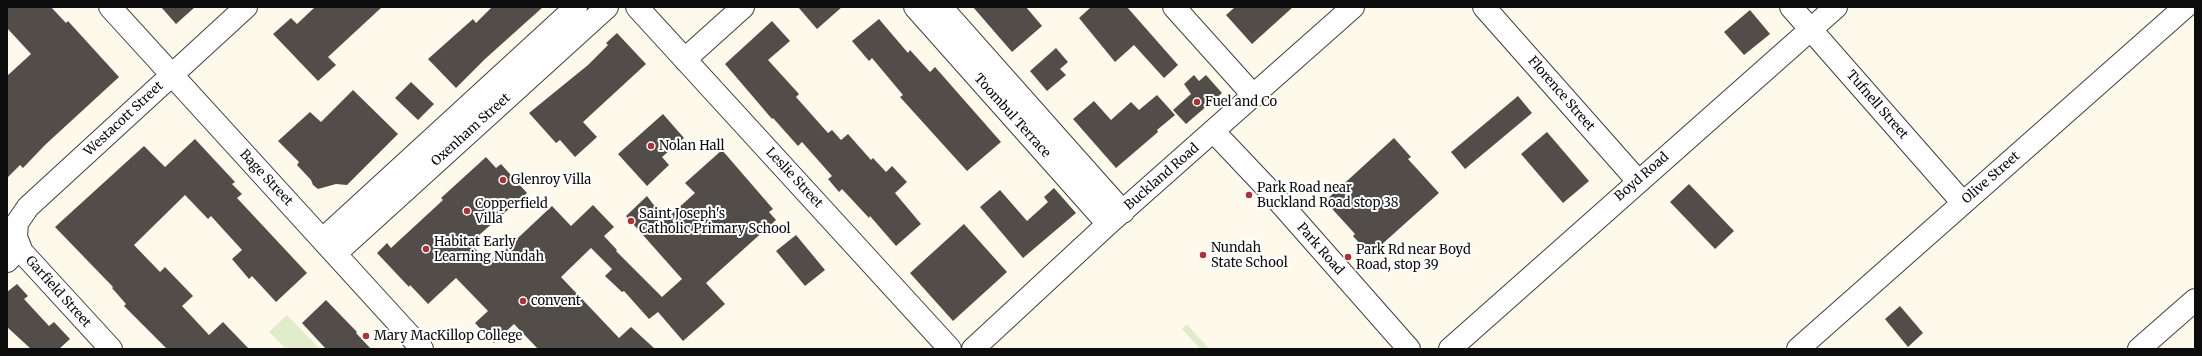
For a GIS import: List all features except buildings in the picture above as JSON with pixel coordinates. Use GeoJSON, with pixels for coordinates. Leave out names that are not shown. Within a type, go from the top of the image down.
{"type":"FeatureCollection","features":[{"type":"Feature","properties":{"kind":"street","name":"Bage Street"},"geometry":{"type":"LineString","coordinates":[[110,7],[422,349]]}},
{"type":"Feature","properties":{"kind":"street","name":"Westacott Street"},"geometry":{"type":"LineString","coordinates":[[12,242],[23,212],[246,7]]}},
{"type":"Feature","properties":{"kind":"street","name":"Oxenham Street"},"geometry":{"type":"LineString","coordinates":[[329,246],[576,7]]}},
{"type":"Feature","properties":{"kind":"street","name":"Oxenham Street"},"geometry":{"type":"LineString","coordinates":[[329,246],[607,7]]}},
{"type":"Feature","properties":{"kind":"street","name":"Leslie Street"},"geometry":{"type":"LineString","coordinates":[[638,7],[950,349]]}},
{"type":"Feature","properties":{"kind":"street"},"geometry":{"type":"LineString","coordinates":[[686,61],[693,52],[742,7]]}},
{"type":"Feature","properties":{"kind":"street","name":"Toombul Terrace"},"geometry":{"type":"LineString","coordinates":[[915,7],[1116,218]]}},
{"type":"Feature","properties":{"kind":"street","name":"Toombul Terrace"},"geometry":{"type":"LineString","coordinates":[[941,7],[1116,218]]}},
{"type":"Feature","properties":{"kind":"street"},"geometry":{"type":"LineString","coordinates":[[1174,7],[1254,96]]}},
{"type":"Feature","properties":{"kind":"street","name":"Buckland Road"},"geometry":{"type":"LineString","coordinates":[[973,349],[1116,218],[1353,7]]}},
{"type":"Feature","properties":{"kind":"street","name":"Florence Street"},"geometry":{"type":"LineString","coordinates":[[1484,7],[1638,181]]}},
{"type":"Feature","properties":{"kind":"street","name":"Tufnell Street"},"geometry":{"type":"LineString","coordinates":[[1791,7],[1963,203]]}},
{"type":"Feature","properties":{"kind":"street","name":"Boyd Road"},"geometry":{"type":"LineString","coordinates":[[1450,349],[1836,7]]}},
{"type":"Feature","properties":{"kind":"street","name":"Olive Street"},"geometry":{"type":"LineString","coordinates":[[1798,349],[2185,7]]}},
{"type":"Feature","properties":{"kind":"street","name":"Park Road"},"geometry":{"type":"LineString","coordinates":[[1214,132],[1268,189],[1409,349]]}},
{"type":"Feature","properties":{"kind":"street","name":"Garfield Street"},"geometry":{"type":"LineString","coordinates":[[12,242],[111,349]]}},
{"type":"Feature","properties":{"kind":"street"},"geometry":{"type":"LineString","coordinates":[[2139,349],[2195,300]]}},
{"type":"Feature","properties":{"kind":"green space"},"geometry":{"type":"Polygon","coordinates":[[[287,315],[320,349],[286,349],[269,332],[287,315]]]}},
{"type":"Feature","properties":{"kind":"green space"},"geometry":{"type":"Polygon","coordinates":[[[1187,324],[1209,349],[1200,349],[1182,329],[1187,324]]]}},
{"type":"Feature","properties":{"kind":"place","name":"Fuel and Co"},"geometry":{"type":"Point","coordinates":[1197,102]}},
{"type":"Feature","properties":{"kind":"place","name":"Nolan Hall"},"geometry":{"type":"Point","coordinates":[651,146]}},
{"type":"Feature","properties":{"kind":"place","name":"Glenroy Villa"},"geometry":{"type":"Point","coordinates":[503,180]}},
{"type":"Feature","properties":{"kind":"place","name":"Park Road near Buckland Road stop 38"},"geometry":{"type":"Point","coordinates":[1249,195]}},
{"type":"Feature","properties":{"kind":"place","name":"Copperfield Villa"},"geometry":{"type":"Point","coordinates":[467,211]}},
{"type":"Feature","properties":{"kind":"place","name":"Saint Joseph's Catholic Primary School"},"geometry":{"type":"Point","coordinates":[631,221]}},
{"type":"Feature","properties":{"kind":"place","name":"Habitat Early Learning Nundah"},"geometry":{"type":"Point","coordinates":[426,249]}},
{"type":"Feature","properties":{"kind":"place","name":"Nundah State School"},"geometry":{"type":"Point","coordinates":[1203,255]}},
{"type":"Feature","properties":{"kind":"place","name":"Park Rd near Boyd Road, stop 39"},"geometry":{"type":"Point","coordinates":[1348,257]}},
{"type":"Feature","properties":{"kind":"place","name":"convent"},"geometry":{"type":"Point","coordinates":[523,301]}},
{"type":"Feature","properties":{"kind":"place","name":"Mary MacKillop College"},"geometry":{"type":"Point","coordinates":[366,336]}}]}
